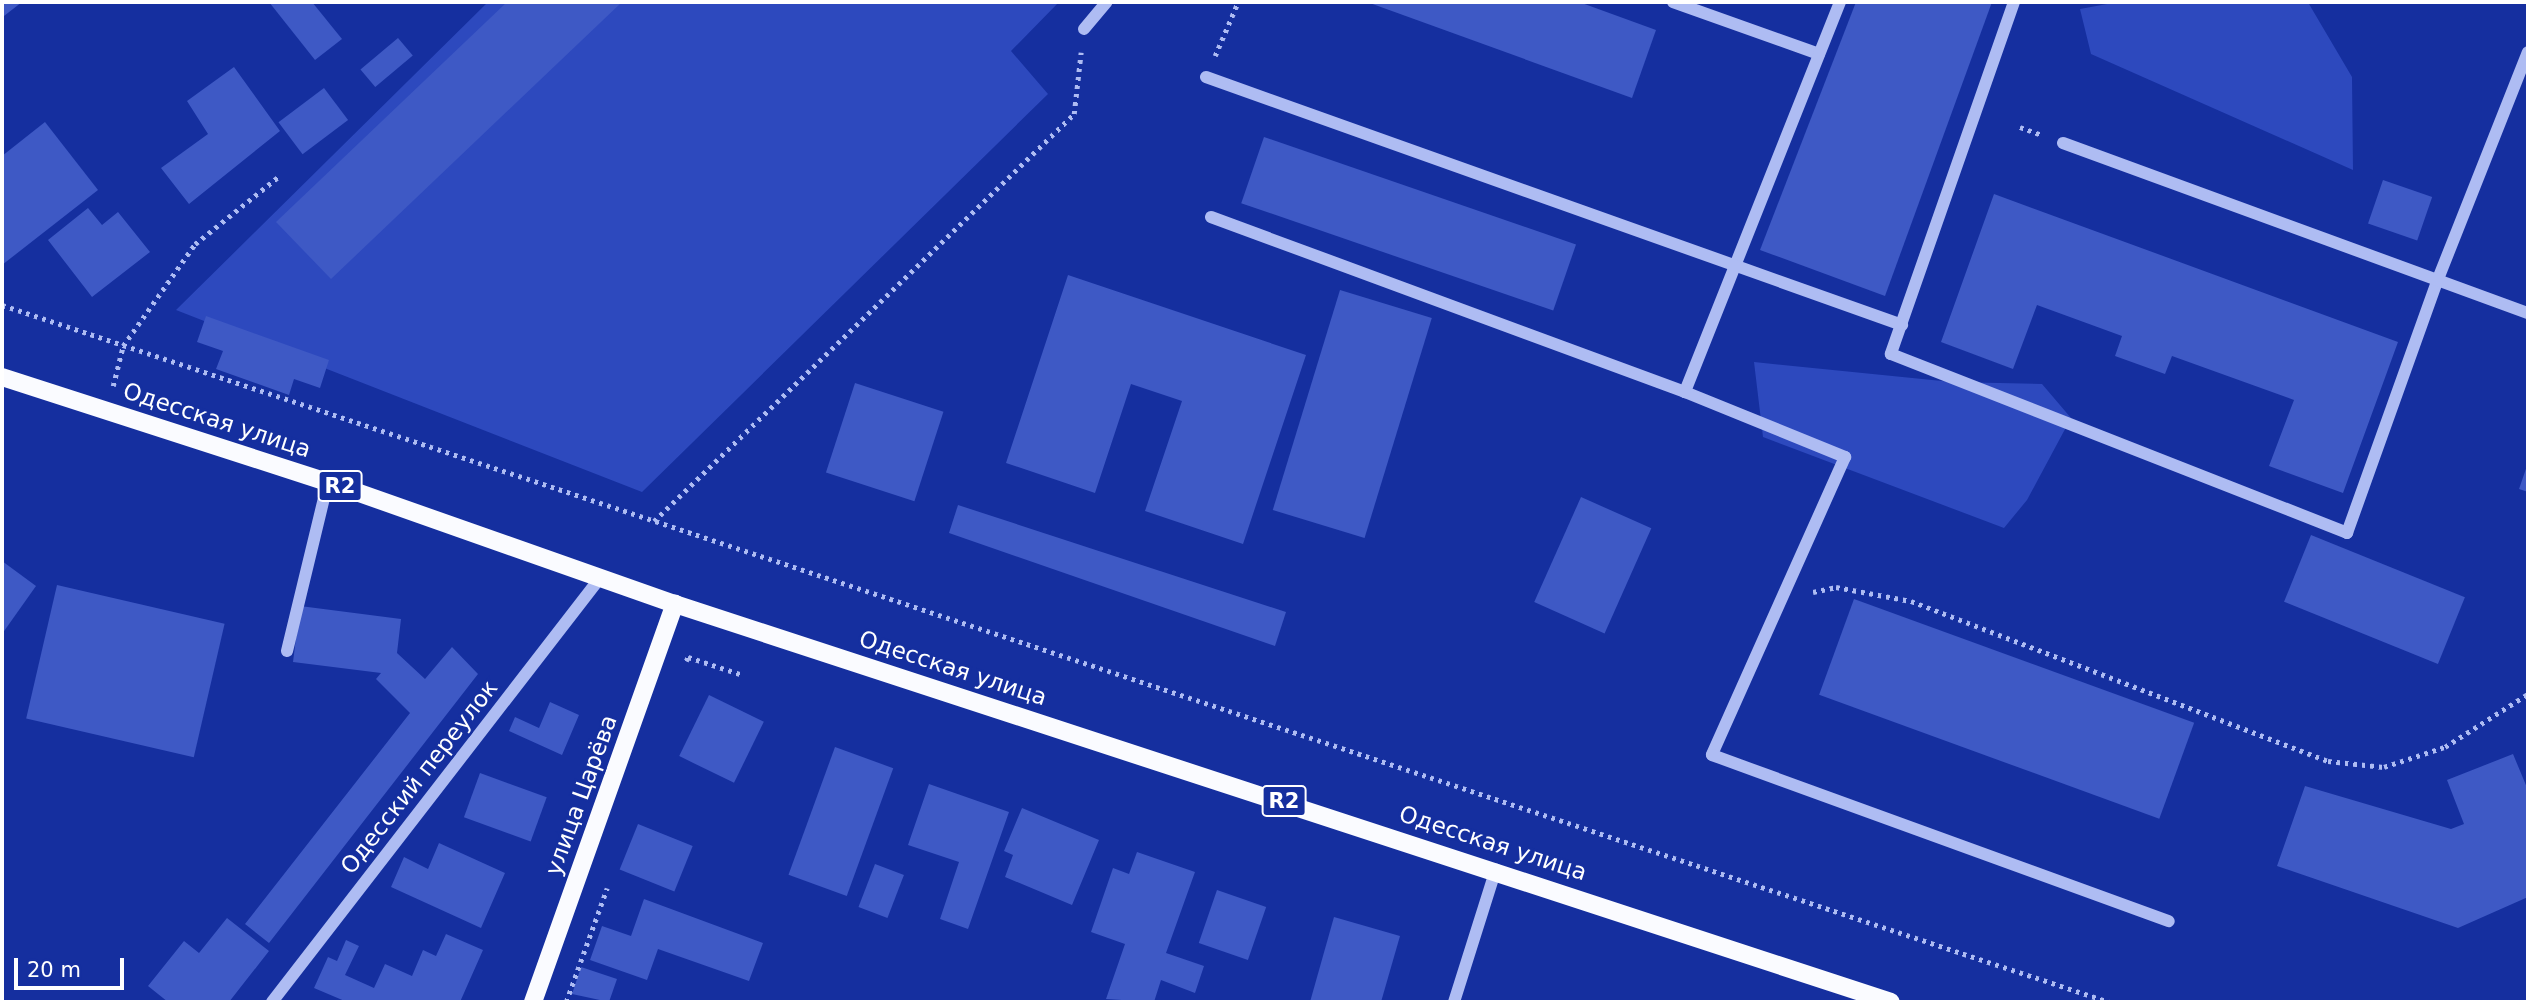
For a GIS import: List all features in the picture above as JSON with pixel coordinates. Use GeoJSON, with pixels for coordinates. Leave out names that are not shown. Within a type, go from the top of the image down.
{"type":"FeatureCollection","features":[{"type":"Feature","properties":{"kind":"main road","name":"Одесская улица"},"geometry":{"type":"LineString","coordinates":[[2,377],[328,482],[675,604],[1496,869],[1891,1002]]}},
{"type":"Feature","properties":{"kind":"main road","name":"улица Царёва"},"geometry":{"type":"LineString","coordinates":[[533,1002],[675,604]]}},
{"type":"Feature","properties":{"kind":"street"},"geometry":{"type":"LineString","coordinates":[[1084,29],[1107,2]]}},
{"type":"Feature","properties":{"kind":"street"},"geometry":{"type":"LineString","coordinates":[[1673,2],[1819,54]]}},
{"type":"Feature","properties":{"kind":"street"},"geometry":{"type":"LineString","coordinates":[[1685,392],[1840,2]]}},
{"type":"Feature","properties":{"kind":"street"},"geometry":{"type":"LineString","coordinates":[[2014,2],[1891,354],[2347,533],[2438,279],[2528,52]]}},
{"type":"Feature","properties":{"kind":"street"},"geometry":{"type":"LineString","coordinates":[[1206,77],[1902,325]]}},
{"type":"Feature","properties":{"kind":"street"},"geometry":{"type":"LineString","coordinates":[[2063,142],[2528,313]]}},
{"type":"Feature","properties":{"kind":"street"},"geometry":{"type":"LineString","coordinates":[[1210,217],[1685,392],[1845,457],[1713,755],[2169,921]]}},
{"type":"Feature","properties":{"kind":"street"},"geometry":{"type":"LineString","coordinates":[[287,651],[328,482]]}},
{"type":"Feature","properties":{"kind":"street","name":"Одесский переулок"},"geometry":{"type":"LineString","coordinates":[[272,1002],[600,578]]}},
{"type":"Feature","properties":{"kind":"street"},"geometry":{"type":"LineString","coordinates":[[1454,1002],[1496,869]]}},
{"type":"Feature","properties":{"kind":"path"},"geometry":{"type":"LineString","coordinates":[[1206,77],[1238,2]]}},
{"type":"Feature","properties":{"kind":"path"},"geometry":{"type":"LineString","coordinates":[[654,521],[1074,114],[1084,29]]}},
{"type":"Feature","properties":{"kind":"path"},"geometry":{"type":"LineString","coordinates":[[107,411],[123,345],[195,244],[278,177]]}},
{"type":"Feature","properties":{"kind":"path"},"geometry":{"type":"LineString","coordinates":[[2,305],[2110,1002]]}},
{"type":"Feature","properties":{"kind":"path"},"geometry":{"type":"LineString","coordinates":[[1780,599],[1836,587],[1911,601],[2328,761],[2384,767],[2445,747],[2528,694]]}},
{"type":"Feature","properties":{"kind":"path"},"geometry":{"type":"LineString","coordinates":[[684,670],[688,657],[740,674]]}},
{"type":"Feature","properties":{"kind":"path"},"geometry":{"type":"LineString","coordinates":[[566,1002],[611,874]]}},
{"type":"Feature","properties":{"kind":"shaded area"},"geometry":{"type":"Polygon","coordinates":[[[488,2],[1059,2],[1011,51],[1048,94],[642,492],[176,310],[488,2]]]}},
{"type":"Feature","properties":{"kind":"shaded area"},"geometry":{"type":"Polygon","coordinates":[[[2118,2],[2314,2],[2309,4],[2352,77],[2353,170],[2091,54],[2080,9],[2118,2]]]}},
{"type":"Feature","properties":{"kind":"shaded area"},"geometry":{"type":"Polygon","coordinates":[[[1754,362],[1952,382],[2042,384],[2071,418],[2027,500],[2004,528],[1763,437],[1754,362]]]}},
{"type":"Feature","properties":{"kind":"building"},"geometry":{"type":"Polygon","coordinates":[[[2,2],[22,2],[4,16],[2,2]]]}},
{"type":"Feature","properties":{"kind":"building"},"geometry":{"type":"Polygon","coordinates":[[[269,2],[312,2],[342,39],[315,60],[269,2]]]}},
{"type":"Feature","properties":{"kind":"building"},"geometry":{"type":"Polygon","coordinates":[[[507,2],[622,2],[331,279],[276,222],[507,2]]]}},
{"type":"Feature","properties":{"kind":"building"},"geometry":{"type":"Polygon","coordinates":[[[1367,2],[1579,2],[1656,30],[1632,98],[1367,2]]]}},
{"type":"Feature","properties":{"kind":"building"},"geometry":{"type":"Polygon","coordinates":[[[1856,2],[1992,2],[1885,296],[1760,250],[1856,2]]]}},
{"type":"Feature","properties":{"kind":"building"},"geometry":{"type":"Polygon","coordinates":[[[398,38],[413,56],[375,87],[360,69],[398,38]]]}},
{"type":"Feature","properties":{"kind":"building"},"geometry":{"type":"Polygon","coordinates":[[[234,67],[280,131],[189,204],[161,168],[208,134],[187,101],[234,67]]]}},
{"type":"Feature","properties":{"kind":"building"},"geometry":{"type":"Polygon","coordinates":[[[324,88],[348,120],[303,154],[278,122],[324,88]]]}},
{"type":"Feature","properties":{"kind":"building"},"geometry":{"type":"Polygon","coordinates":[[[45,122],[98,190],[2,265],[2,156],[45,122]]]}},
{"type":"Feature","properties":{"kind":"building"},"geometry":{"type":"Polygon","coordinates":[[[1264,137],[1576,244],[1553,311],[1241,203],[1264,137]]]}},
{"type":"Feature","properties":{"kind":"building"},"geometry":{"type":"Polygon","coordinates":[[[2383,180],[2432,197],[2417,240],[2368,223],[2383,180]]]}},
{"type":"Feature","properties":{"kind":"building"},"geometry":{"type":"Polygon","coordinates":[[[1994,194],[2398,342],[2343,493],[2269,466],[2294,400],[2172,356],[2165,374],[2115,356],[2122,336],[2037,305],[2013,369],[1941,342],[1994,194]]]}},
{"type":"Feature","properties":{"kind":"building"},"geometry":{"type":"Polygon","coordinates":[[[88,208],[102,225],[118,212],[150,252],[92,297],[48,240],[88,208]]]}},
{"type":"Feature","properties":{"kind":"building"},"geometry":{"type":"Polygon","coordinates":[[[1068,275],[1306,355],[1243,544],[1145,511],[1182,401],[1131,384],[1095,493],[1006,463],[1068,275]]]}},
{"type":"Feature","properties":{"kind":"building"},"geometry":{"type":"Polygon","coordinates":[[[1340,290],[1432,318],[1365,538],[1273,510],[1340,290]]]}},
{"type":"Feature","properties":{"kind":"building"},"geometry":{"type":"Polygon","coordinates":[[[206,316],[329,360],[320,388],[294,379],[289,395],[216,369],[223,351],[197,342],[206,316]]]}},
{"type":"Feature","properties":{"kind":"building"},"geometry":{"type":"Polygon","coordinates":[[[855,383],[943,412],[914,501],[826,472],[855,383]]]}},
{"type":"Feature","properties":{"kind":"building"},"geometry":{"type":"Polygon","coordinates":[[[2528,463],[2528,492],[2519,489],[2528,463]]]}},
{"type":"Feature","properties":{"kind":"building"},"geometry":{"type":"Polygon","coordinates":[[[1581,497],[1651,528],[1605,633],[1534,602],[1581,497]]]}},
{"type":"Feature","properties":{"kind":"building"},"geometry":{"type":"Polygon","coordinates":[[[958,505],[1286,612],[1275,646],[949,533],[958,505]]]}},
{"type":"Feature","properties":{"kind":"building"},"geometry":{"type":"Polygon","coordinates":[[[2311,535],[2465,597],[2438,664],[2284,602],[2311,535]]]}},
{"type":"Feature","properties":{"kind":"building"},"geometry":{"type":"Polygon","coordinates":[[[2,561],[36,586],[2,634],[2,561]]]}},
{"type":"Feature","properties":{"kind":"building"},"geometry":{"type":"Polygon","coordinates":[[[57,585],[225,624],[194,757],[26,718],[57,585]]]}},
{"type":"Feature","properties":{"kind":"building"},"geometry":{"type":"Polygon","coordinates":[[[1854,599],[2194,723],[2159,819],[1819,695],[1854,599]]]}},
{"type":"Feature","properties":{"kind":"building"},"geometry":{"type":"Polygon","coordinates":[[[300,606],[401,619],[397,653],[425,679],[452,647],[478,674],[269,943],[245,924],[410,713],[376,679],[381,673],[293,662],[300,606]]]}},
{"type":"Feature","properties":{"kind":"building"},"geometry":{"type":"Polygon","coordinates":[[[709,695],[764,722],[734,783],[679,756],[709,695]]]}},
{"type":"Feature","properties":{"kind":"building"},"geometry":{"type":"Polygon","coordinates":[[[550,702],[579,715],[562,755],[509,731],[515,717],[539,728],[550,702]]]}},
{"type":"Feature","properties":{"kind":"building"},"geometry":{"type":"Polygon","coordinates":[[[835,747],[893,768],[847,896],[788,875],[835,747]]]}},
{"type":"Feature","properties":{"kind":"building"},"geometry":{"type":"Polygon","coordinates":[[[2513,754],[2528,790],[2528,897],[2458,928],[2277,866],[2305,786],[2451,829],[2464,824],[2447,780],[2513,754]]]}},
{"type":"Feature","properties":{"kind":"building"},"geometry":{"type":"Polygon","coordinates":[[[480,773],[547,797],[531,841],[464,817],[480,773]]]}},
{"type":"Feature","properties":{"kind":"building"},"geometry":{"type":"Polygon","coordinates":[[[929,784],[1009,812],[968,929],[940,919],[959,862],[908,845],[929,784]]]}},
{"type":"Feature","properties":{"kind":"building"},"geometry":{"type":"Polygon","coordinates":[[[1022,808],[1099,840],[1072,905],[1005,877],[1013,855],[1004,851],[1022,808]]]}},
{"type":"Feature","properties":{"kind":"building"},"geometry":{"type":"Polygon","coordinates":[[[638,824],[693,846],[674,892],[620,869],[638,824]]]}},
{"type":"Feature","properties":{"kind":"building"},"geometry":{"type":"Polygon","coordinates":[[[439,843],[505,873],[481,928],[391,887],[404,857],[428,869],[439,843]]]}},
{"type":"Feature","properties":{"kind":"building"},"geometry":{"type":"Polygon","coordinates":[[[1137,852],[1195,872],[1166,953],[1204,966],[1195,993],[1161,980],[1154,1002],[1106,999],[1125,944],[1091,932],[1113,868],[1129,874],[1137,852]]]}},
{"type":"Feature","properties":{"kind":"building"},"geometry":{"type":"Polygon","coordinates":[[[875,864],[904,875],[887,918],[859,907],[875,864]]]}},
{"type":"Feature","properties":{"kind":"building"},"geometry":{"type":"Polygon","coordinates":[[[1217,890],[1266,907],[1248,960],[1199,943],[1217,890]]]}},
{"type":"Feature","properties":{"kind":"building"},"geometry":{"type":"Polygon","coordinates":[[[644,899],[763,943],[749,981],[658,949],[647,980],[590,960],[602,926],[631,936],[644,899]]]}},
{"type":"Feature","properties":{"kind":"building"},"geometry":{"type":"Polygon","coordinates":[[[1334,917],[1400,936],[1381,1002],[1310,1002],[1334,917]]]}},
{"type":"Feature","properties":{"kind":"building"},"geometry":{"type":"Polygon","coordinates":[[[227,918],[269,951],[229,1002],[168,1002],[148,986],[184,941],[199,953],[227,918]]]}},
{"type":"Feature","properties":{"kind":"building"},"geometry":{"type":"Polygon","coordinates":[[[446,934],[483,950],[460,1002],[347,1002],[314,988],[328,957],[337,961],[346,940],[359,946],[345,975],[374,988],[385,964],[412,976],[423,950],[436,956],[446,934]]]}},
{"type":"Feature","properties":{"kind":"building"},"geometry":{"type":"Polygon","coordinates":[[[581,967],[617,979],[609,1002],[572,994],[581,967]]]}}]}
